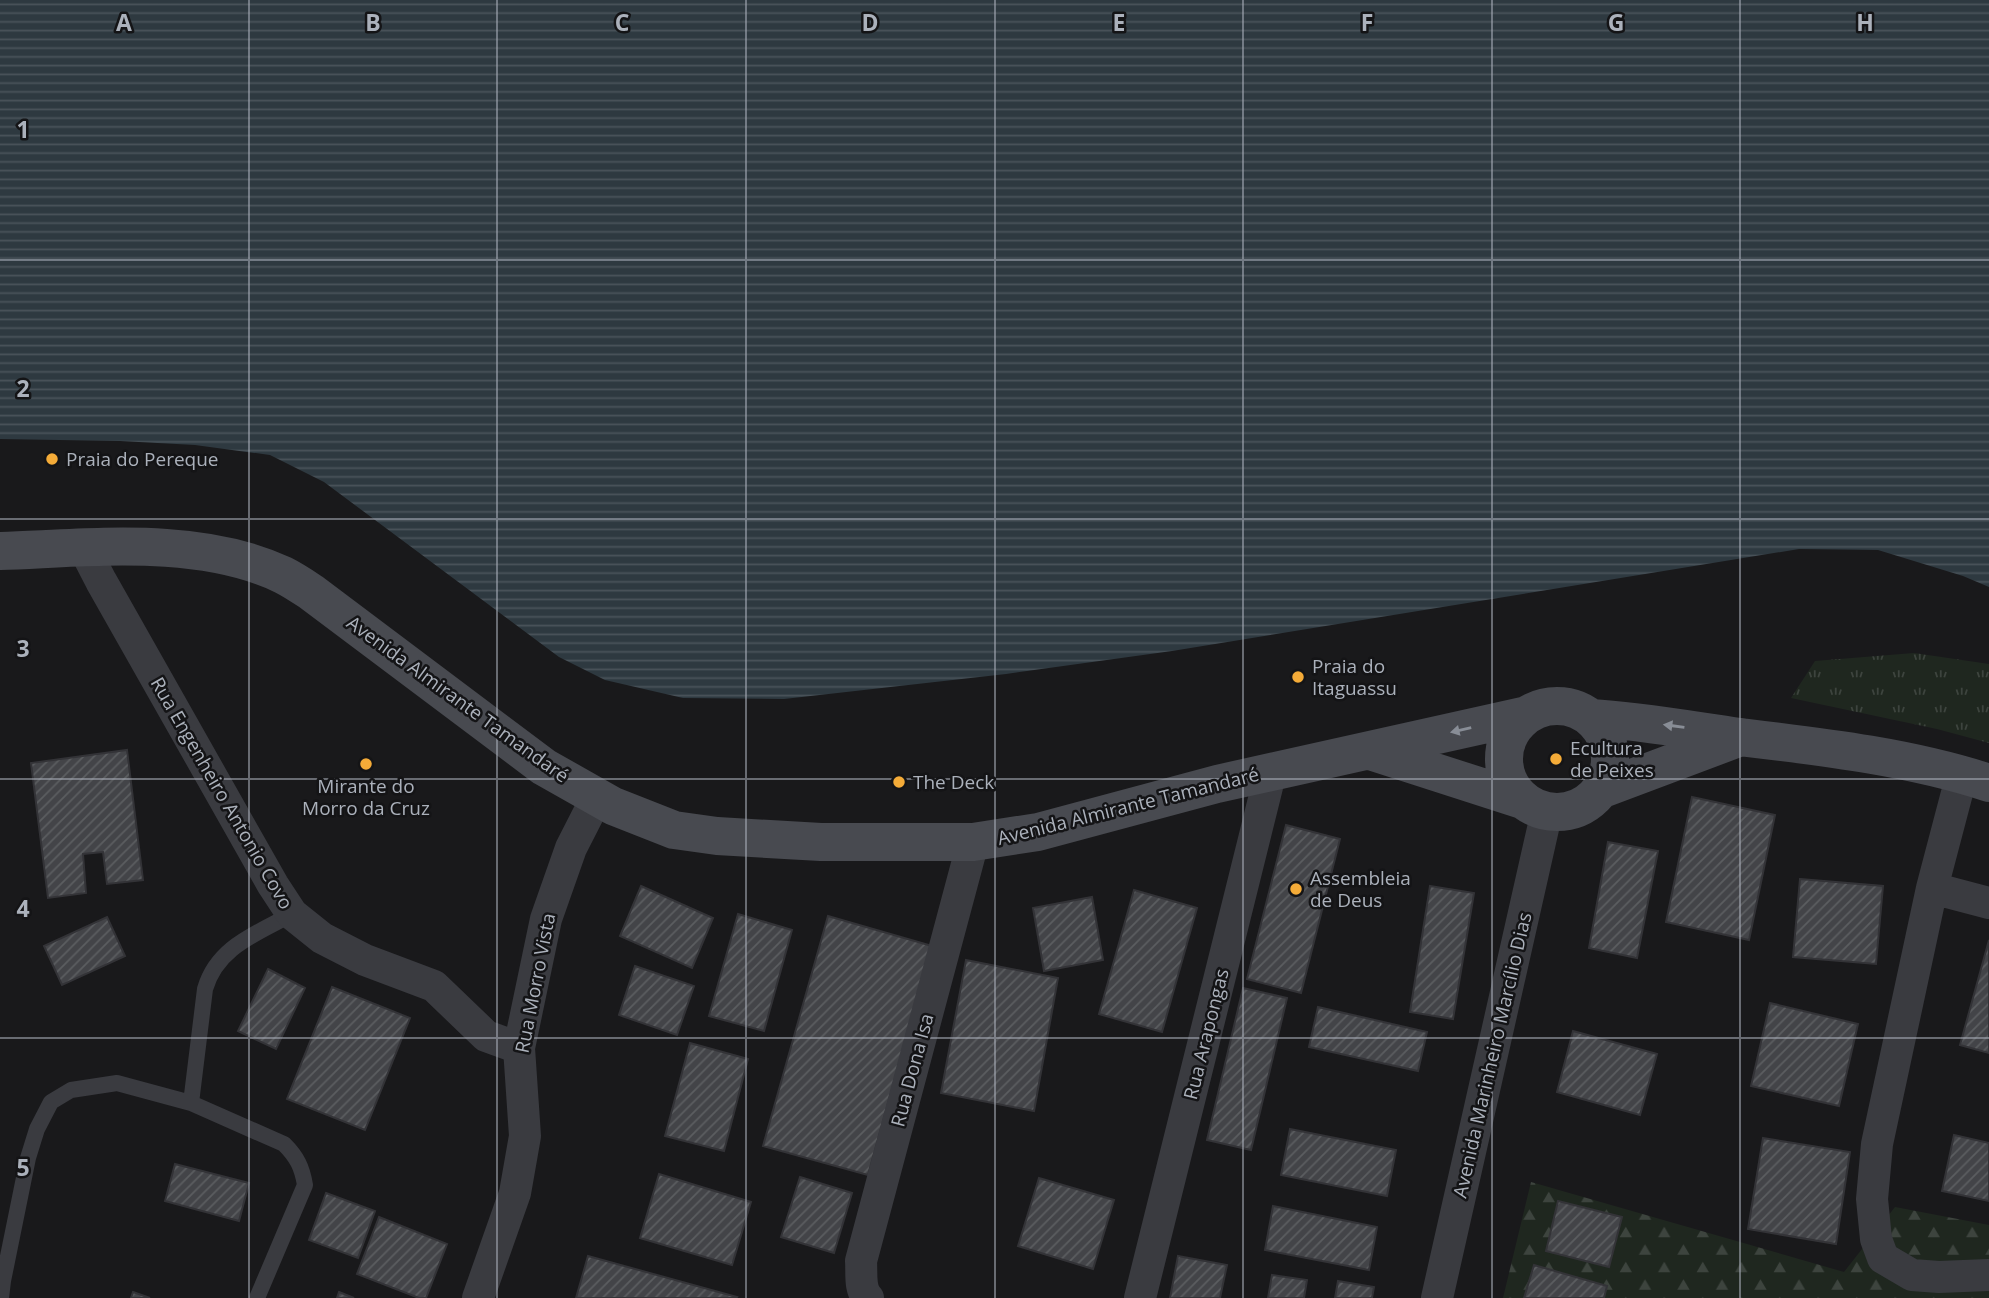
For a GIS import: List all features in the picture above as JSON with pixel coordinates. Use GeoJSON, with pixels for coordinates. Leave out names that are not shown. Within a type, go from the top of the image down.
{"type":"FeatureCollection","features":[{"type":"Feature","properties":{"kind":"main road","name":"Avenida Almirante Tamandaré"},"geometry":{"type":"LineString","coordinates":[[0,551],[177,548],[210,553],[283,575],[312,592],[544,766],[613,806],[674,830],[717,836],[821,842],[973,842],[1038,832],[1271,771],[1527,715],[1545,707],[1564,706],[1574,708],[1591,718],[1651,723],[1805,744],[1976,779]]}},
{"type":"Feature","properties":{"kind":"main road"},"geometry":{"type":"LineString","coordinates":[[1527,715],[1511,733],[1504,756],[1508,780],[1535,805]]}},
{"type":"Feature","properties":{"kind":"main road"},"geometry":{"type":"LineString","coordinates":[[1591,718],[1606,739],[1609,752],[1610,765],[1600,790]]}},
{"type":"Feature","properties":{"kind":"main road","name":"Avenida Almirante Tamandaré"},"geometry":{"type":"LineString","coordinates":[[1371,751],[1535,805],[1567,812],[1594,798],[1600,790],[1741,737]]}},
{"type":"Feature","properties":{"kind":"street","name":"Rua Engenheiro Antonio Covo"},"geometry":{"type":"LineString","coordinates":[[84,548],[114,606],[292,914],[322,938],[365,960],[434,986],[486,1037],[519,1048]]}},
{"type":"Feature","properties":{"kind":"street","name":"Rua Arapongas"},"geometry":{"type":"LineString","coordinates":[[1140,1298],[1271,771]]}},
{"type":"Feature","properties":{"kind":"street"},"geometry":{"type":"LineString","coordinates":[[1976,779],[1932,888],[1877,1144],[1872,1199],[1876,1239],[1883,1258],[1912,1275],[1989,1275]]}},
{"type":"Feature","properties":{"kind":"street","name":"Rua Morro Vista"},"geometry":{"type":"LineString","coordinates":[[478,1298],[517,1181],[524,1136],[519,1048],[546,919],[571,848],[597,797]]}},
{"type":"Feature","properties":{"kind":"street","name":"Avenida Marinheiro Marcílio Dias"},"geometry":{"type":"LineString","coordinates":[[1437,1298],[1535,805]]}},
{"type":"Feature","properties":{"kind":"street","name":"Rua Dona Isa"},"geometry":{"type":"LineString","coordinates":[[868,1298],[864,1295],[862,1284],[862,1261],[973,842]]}},
{"type":"Feature","properties":{"kind":"street"},"geometry":{"type":"LineString","coordinates":[[1932,888],[1989,903]]}},
{"type":"Feature","properties":{"kind":"lane"},"geometry":{"type":"LineString","coordinates":[[191,1103],[205,989],[210,973],[223,956],[292,914]]}},
{"type":"Feature","properties":{"kind":"lane"},"geometry":{"type":"LineString","coordinates":[[1,1298],[28,1158],[37,1129],[51,1102],[71,1090],[117,1083],[191,1103],[284,1144],[295,1155],[303,1170],[304,1185],[257,1298]]}},
{"type":"Feature","properties":{"kind":"green space"},"geometry":{"type":"Polygon","coordinates":[[[1914,653],[1989,664],[1989,743],[1937,729],[1791,698],[1815,661],[1914,653]]]}},
{"type":"Feature","properties":{"kind":"green space"},"geometry":{"type":"Polygon","coordinates":[[[1531,1182],[1844,1272],[1895,1207],[1989,1225],[1989,1298],[1503,1298],[1531,1182]]]}},
{"type":"Feature","properties":{"kind":"shaded area"},"geometry":{"type":"Polygon","coordinates":[[[0,0],[1989,0],[1989,587],[1963,576],[1878,550],[1799,549],[1172,651],[1006,674],[784,699],[683,698],[605,680],[559,657],[324,482],[270,455],[195,445],[0,439],[0,0]]]}},
{"type":"Feature","properties":{"kind":"building"},"geometry":{"type":"Polygon","coordinates":[[[127,750],[143,880],[107,884],[103,852],[83,854],[86,893],[48,898],[31,763],[127,750]]]}},
{"type":"Feature","properties":{"kind":"building"},"geometry":{"type":"Polygon","coordinates":[[[1692,797],[1775,815],[1749,940],[1666,922],[1692,797]]]}},
{"type":"Feature","properties":{"kind":"building"},"geometry":{"type":"Polygon","coordinates":[[[1286,825],[1340,839],[1301,993],[1247,979],[1286,825]]]}},
{"type":"Feature","properties":{"kind":"building"},"geometry":{"type":"Polygon","coordinates":[[[1608,842],[1658,851],[1637,958],[1589,948],[1608,842]]]}},
{"type":"Feature","properties":{"kind":"building"},"geometry":{"type":"Polygon","coordinates":[[[1800,879],[1883,886],[1876,964],[1793,957],[1800,879]]]}},
{"type":"Feature","properties":{"kind":"building"},"geometry":{"type":"Polygon","coordinates":[[[641,886],[713,918],[692,968],[620,936],[641,886]]]}},
{"type":"Feature","properties":{"kind":"building"},"geometry":{"type":"Polygon","coordinates":[[[1430,886],[1474,893],[1453,1019],[1410,1012],[1430,886]]]}},
{"type":"Feature","properties":{"kind":"building"},"geometry":{"type":"Polygon","coordinates":[[[1134,890],[1197,908],[1162,1032],[1099,1014],[1134,890]]]}},
{"type":"Feature","properties":{"kind":"building"},"geometry":{"type":"Polygon","coordinates":[[[1092,897],[1103,960],[1044,971],[1033,908],[1092,897]]]}},
{"type":"Feature","properties":{"kind":"building"},"geometry":{"type":"Polygon","coordinates":[[[738,914],[792,930],[764,1031],[709,1016],[738,914]]]}},
{"type":"Feature","properties":{"kind":"building"},"geometry":{"type":"Polygon","coordinates":[[[828,916],[932,946],[868,1175],[763,1146],[828,916]]]}},
{"type":"Feature","properties":{"kind":"building"},"geometry":{"type":"Polygon","coordinates":[[[107,917],[125,956],[62,985],[44,946],[107,917]]]}},
{"type":"Feature","properties":{"kind":"building"},"geometry":{"type":"Polygon","coordinates":[[[1989,940],[1989,1053],[1960,1045],[1989,940]]]}},
{"type":"Feature","properties":{"kind":"building"},"geometry":{"type":"Polygon","coordinates":[[[966,960],[1058,978],[1034,1111],[941,1093],[966,960]]]}},
{"type":"Feature","properties":{"kind":"building"},"geometry":{"type":"Polygon","coordinates":[[[635,966],[694,986],[677,1035],[619,1015],[635,966]]]}},
{"type":"Feature","properties":{"kind":"building"},"geometry":{"type":"Polygon","coordinates":[[[268,969],[305,988],[276,1049],[238,1031],[268,969]]]}},
{"type":"Feature","properties":{"kind":"building"},"geometry":{"type":"Polygon","coordinates":[[[332,987],[410,1018],[365,1130],[287,1099],[332,987]]]}},
{"type":"Feature","properties":{"kind":"building"},"geometry":{"type":"Polygon","coordinates":[[[1243,988],[1287,998],[1251,1150],[1207,1140],[1243,988]]]}},
{"type":"Feature","properties":{"kind":"building"},"geometry":{"type":"Polygon","coordinates":[[[1770,1003],[1858,1024],[1839,1106],[1751,1086],[1770,1003]]]}},
{"type":"Feature","properties":{"kind":"building"},"geometry":{"type":"Polygon","coordinates":[[[1318,1007],[1427,1032],[1418,1071],[1309,1047],[1318,1007]]]}},
{"type":"Feature","properties":{"kind":"building"},"geometry":{"type":"Polygon","coordinates":[[[1573,1031],[1657,1054],[1640,1115],[1557,1092],[1573,1031]]]}},
{"type":"Feature","properties":{"kind":"building"},"geometry":{"type":"Polygon","coordinates":[[[690,1043],[748,1059],[724,1151],[665,1136],[690,1043]]]}},
{"type":"Feature","properties":{"kind":"building"},"geometry":{"type":"Polygon","coordinates":[[[1290,1129],[1396,1150],[1387,1196],[1281,1175],[1290,1129]]]}},
{"type":"Feature","properties":{"kind":"building"},"geometry":{"type":"Polygon","coordinates":[[[1954,1135],[1989,1143],[1989,1201],[1942,1191],[1954,1135]]]}},
{"type":"Feature","properties":{"kind":"building"},"geometry":{"type":"Polygon","coordinates":[[[1763,1138],[1850,1152],[1836,1244],[1748,1229],[1763,1138]]]}},
{"type":"Feature","properties":{"kind":"building"},"geometry":{"type":"Polygon","coordinates":[[[175,1164],[249,1183],[239,1221],[165,1201],[175,1164]]]}},
{"type":"Feature","properties":{"kind":"building"},"geometry":{"type":"Polygon","coordinates":[[[659,1174],[751,1202],[732,1265],[640,1238],[659,1174]]]}},
{"type":"Feature","properties":{"kind":"building"},"geometry":{"type":"Polygon","coordinates":[[[800,1177],[852,1193],[834,1253],[781,1237],[800,1177]]]}},
{"type":"Feature","properties":{"kind":"building"},"geometry":{"type":"Polygon","coordinates":[[[1039,1178],[1114,1200],[1093,1269],[1018,1246],[1039,1178]]]}},
{"type":"Feature","properties":{"kind":"building"},"geometry":{"type":"Polygon","coordinates":[[[326,1193],[375,1211],[358,1258],[309,1240],[326,1193]]]}},
{"type":"Feature","properties":{"kind":"building"},"geometry":{"type":"Polygon","coordinates":[[[1558,1201],[1622,1217],[1609,1267],[1546,1251],[1558,1201]]]}},
{"type":"Feature","properties":{"kind":"building"},"geometry":{"type":"Polygon","coordinates":[[[1273,1206],[1377,1227],[1369,1270],[1265,1250],[1273,1206]]]}},
{"type":"Feature","properties":{"kind":"building"},"geometry":{"type":"Polygon","coordinates":[[[379,1217],[447,1244],[426,1298],[419,1298],[357,1274],[379,1217]]]}},
{"type":"Feature","properties":{"kind":"building"},"geometry":{"type":"Polygon","coordinates":[[[588,1256],[737,1297],[576,1298],[588,1256]]]}},
{"type":"Feature","properties":{"kind":"building"},"geometry":{"type":"Polygon","coordinates":[[[1178,1256],[1227,1265],[1220,1298],[1170,1298],[1178,1256]]]}},
{"type":"Feature","properties":{"kind":"building"},"geometry":{"type":"Polygon","coordinates":[[[1534,1265],[1607,1286],[1604,1298],[1524,1298],[1534,1265]]]}},
{"type":"Feature","properties":{"kind":"building"},"geometry":{"type":"Polygon","coordinates":[[[1272,1275],[1307,1280],[1304,1298],[1268,1298],[1272,1275]]]}},
{"type":"Feature","properties":{"kind":"building"},"geometry":{"type":"Polygon","coordinates":[[[1338,1281],[1374,1287],[1372,1298],[1335,1298],[1338,1281]]]}},
{"type":"Feature","properties":{"kind":"building"},"geometry":{"type":"Polygon","coordinates":[[[133,1292],[150,1298],[131,1298],[133,1292]]]}},
{"type":"Feature","properties":{"kind":"building"},"geometry":{"type":"Polygon","coordinates":[[[339,1292],[354,1298],[337,1298],[339,1292]]]}},
{"type":"Feature","properties":{"kind":"place","name":"Praia do Pereque"},"geometry":{"type":"Point","coordinates":[52,459]}},
{"type":"Feature","properties":{"kind":"place","name":"Praia do Itaguassu"},"geometry":{"type":"Point","coordinates":[1298,677]}},
{"type":"Feature","properties":{"kind":"place","name":"Ecultura de Peixes"},"geometry":{"type":"Point","coordinates":[1556,759]}},
{"type":"Feature","properties":{"kind":"place","name":"Mirante do Morro da Cruz"},"geometry":{"type":"Point","coordinates":[366,764]}},
{"type":"Feature","properties":{"kind":"place","name":"The Deck"},"geometry":{"type":"Point","coordinates":[899,782]}},
{"type":"Feature","properties":{"kind":"place","name":"Assembleia de Deus"},"geometry":{"type":"Point","coordinates":[1296,889]}}]}
